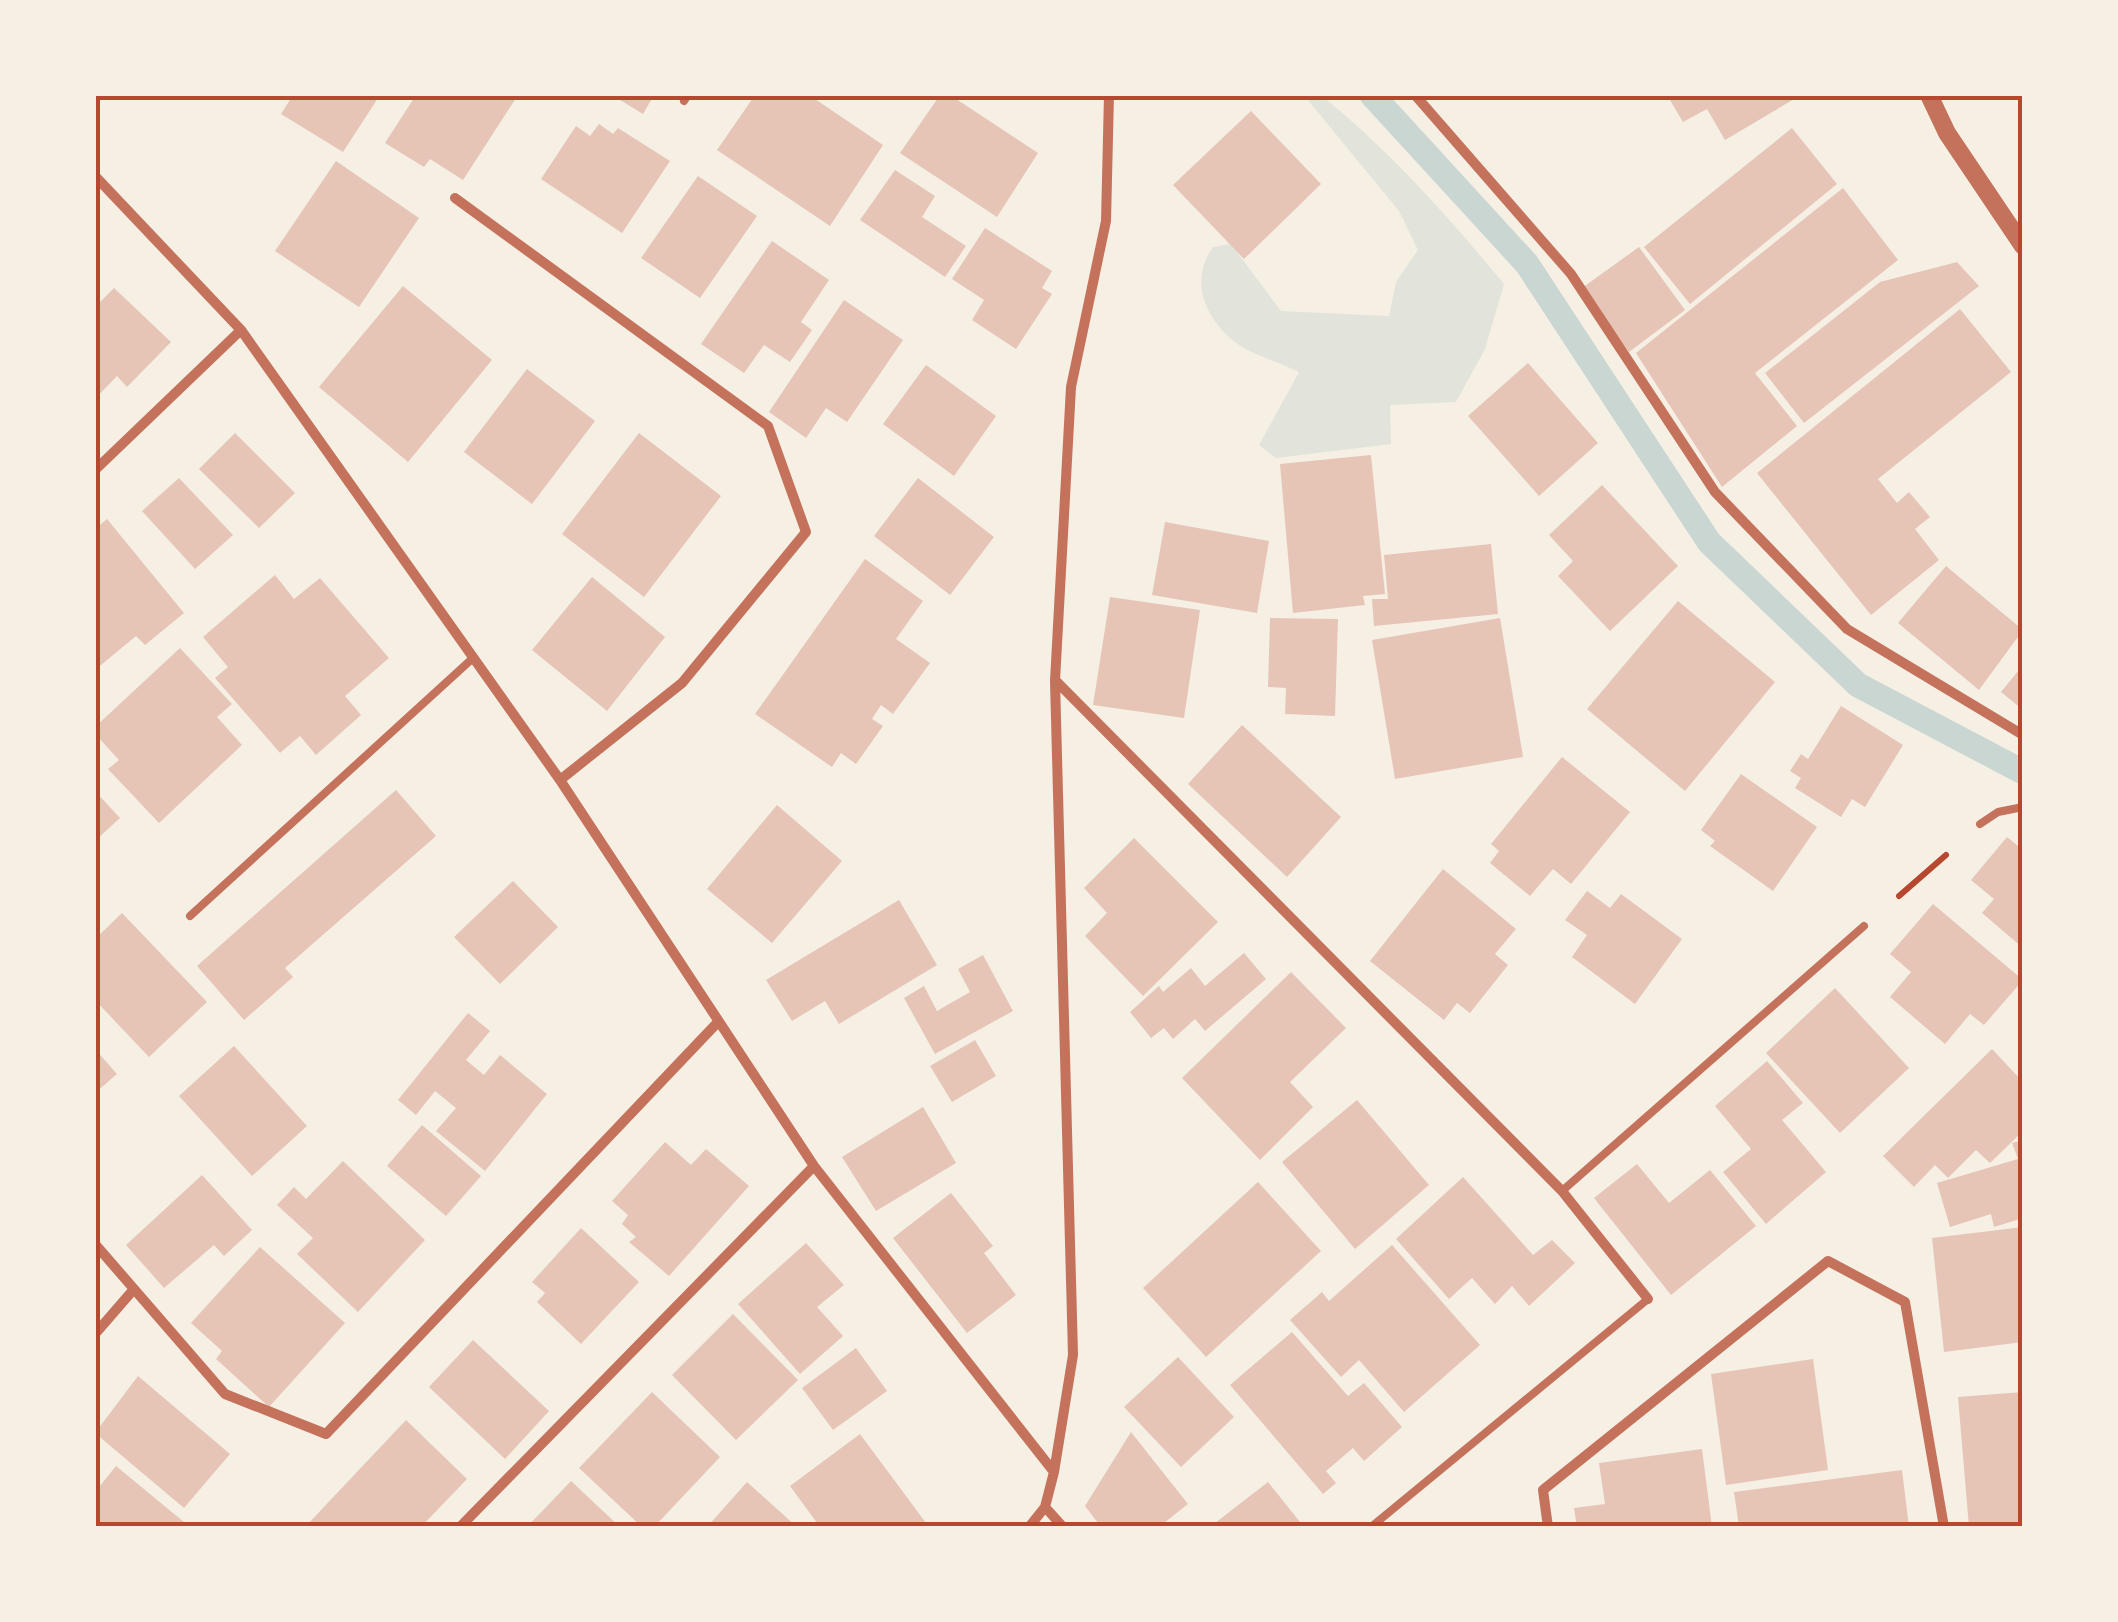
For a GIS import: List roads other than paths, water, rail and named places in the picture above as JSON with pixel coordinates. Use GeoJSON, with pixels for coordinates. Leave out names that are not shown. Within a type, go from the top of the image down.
{"type":"FeatureCollection","features":[{"type":"Feature","properties":{"kind":"street"},"geometry":{"type":"LineString","coordinates":[[1030,1527],[1045,1507],[1054,1472],[1073,1354],[1055,681],[1071,387],[1106,221],[1109,95]]}},
{"type":"Feature","properties":{"kind":"street"},"geometry":{"type":"LineString","coordinates":[[1415,95],[1570,274],[1715,492],[1847,630],[2023,735]]}},
{"type":"Feature","properties":{"kind":"street"},"geometry":{"type":"LineString","coordinates":[[1929,95],[1948,133],[2023,246]]}},
{"type":"Feature","properties":{"kind":"street"},"geometry":{"type":"LineString","coordinates":[[95,176],[242,330],[560,780],[814,1166],[1054,1472]]}},
{"type":"Feature","properties":{"kind":"street"},"geometry":{"type":"LineString","coordinates":[[455,198],[768,426],[806,532],[682,684],[560,780]]}},
{"type":"Feature","properties":{"kind":"street"},"geometry":{"type":"LineString","coordinates":[[95,470],[242,330]]}},
{"type":"Feature","properties":{"kind":"street"},"geometry":{"type":"LineString","coordinates":[[1055,681],[1562,1191],[1648,1299]]}},
{"type":"Feature","properties":{"kind":"street"},"geometry":{"type":"LineString","coordinates":[[95,1244],[225,1394],[326,1434],[718,1022]]}},
{"type":"Feature","properties":{"kind":"street"},"geometry":{"type":"LineString","coordinates":[[460,1527],[814,1166]]}},
{"type":"Feature","properties":{"kind":"street"},"geometry":{"type":"LineString","coordinates":[[1548,1527],[1543,1490],[1828,1261],[1905,1302],[1944,1527]]}},
{"type":"Feature","properties":{"kind":"street"},"geometry":{"type":"LineString","coordinates":[[95,1334],[134,1289]]}},
{"type":"Feature","properties":{"kind":"street"},"geometry":{"type":"LineString","coordinates":[[1045,1507],[1063,1527]]}},
{"type":"Feature","properties":{"kind":"lane"},"geometry":{"type":"LineString","coordinates":[[190,916],[474,658]]}},
{"type":"Feature","properties":{"kind":"lane"},"geometry":{"type":"LineString","coordinates":[[1980,824],[1998,812],[2023,807]]}},
{"type":"Feature","properties":{"kind":"lane"},"geometry":{"type":"LineString","coordinates":[[1562,1191],[1864,926]]}},
{"type":"Feature","properties":{"kind":"lane"},"geometry":{"type":"LineString","coordinates":[[1371,1527],[1648,1299]]}},
{"type":"Feature","properties":{"kind":"waterway"},"geometry":{"type":"LineString","coordinates":[[1372,95],[1527,264],[1709,542],[1858,685],[2023,772]]}}]}
